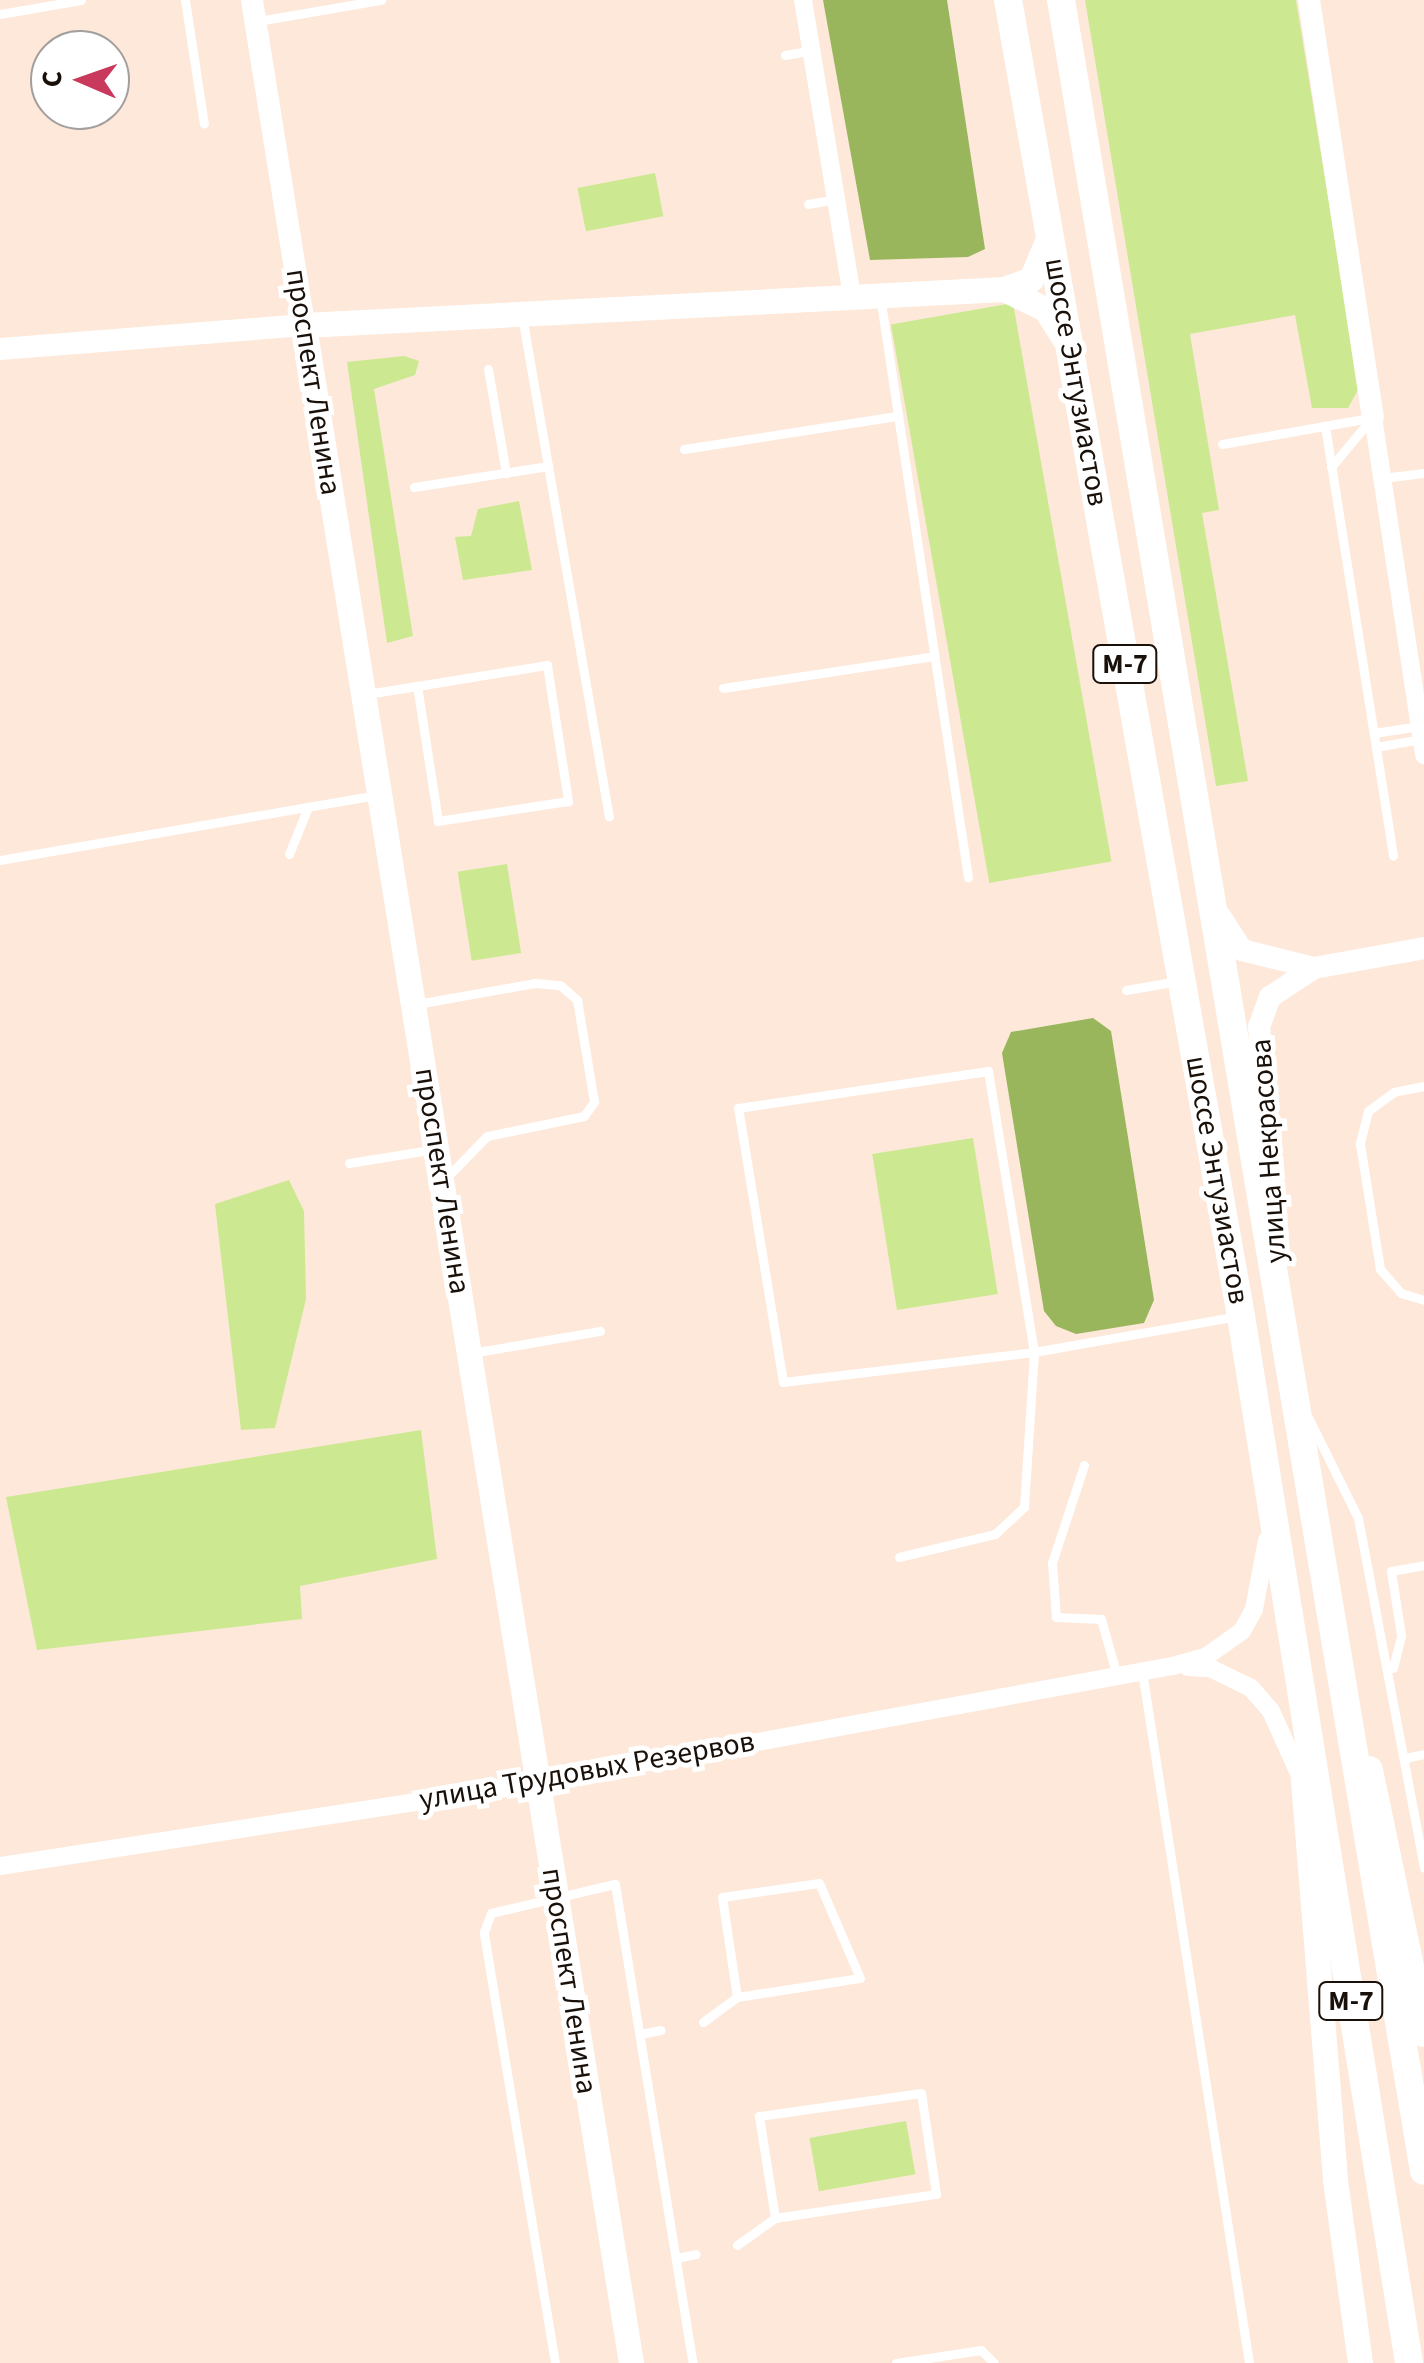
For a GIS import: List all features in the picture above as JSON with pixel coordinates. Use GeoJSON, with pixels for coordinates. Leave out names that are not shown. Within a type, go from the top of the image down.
{"type":"FeatureCollection","features":[{"type":"Feature","properties":{"kind":"main road","name":"шоссе Энтузиастов"},"geometry":{"type":"LineString","coordinates":[[1008,0],[1241,1316],[1409,2363]]}},
{"type":"Feature","properties":{"kind":"main road","name":"шоссе Энтузиастов"},"geometry":{"type":"LineString","coordinates":[[1061,0],[1424,2171]]}},
{"type":"Feature","properties":{"kind":"main road"},"geometry":{"type":"LineString","coordinates":[[304,325],[1004,289],[1031,279],[1050,234]]}},
{"type":"Feature","properties":{"kind":"main road"},"geometry":{"type":"LineString","coordinates":[[1004,289],[1045,308],[1070,348]]}},
{"type":"Feature","properties":{"kind":"main road","name":"проспект Ленина"},"geometry":{"type":"LineString","coordinates":[[304,325],[631,2363]]}},
{"type":"Feature","properties":{"kind":"main road"},"geometry":{"type":"LineString","coordinates":[[1324,1570],[1424,2033]]}},
{"type":"Feature","properties":{"kind":"main road"},"geometry":{"type":"LineString","coordinates":[[1294,1639],[1335,2180],[1360,2363]]}},
{"type":"Feature","properties":{"kind":"street"},"geometry":{"type":"LineString","coordinates":[[804,0],[852,295]]}},
{"type":"Feature","properties":{"kind":"street"},"geometry":{"type":"LineString","coordinates":[[1309,0],[1382,478],[1417,659],[1422,740]]}},
{"type":"Feature","properties":{"kind":"street","name":"проспект Ленина"},"geometry":{"type":"LineString","coordinates":[[254,10],[304,325]]}},
{"type":"Feature","properties":{"kind":"street"},"geometry":{"type":"LineString","coordinates":[[0,349],[304,325]]}},
{"type":"Feature","properties":{"kind":"street","name":"улица Некрасова"},"geometry":{"type":"LineString","coordinates":[[1210,890],[1242,950],[1314,968]]}},
{"type":"Feature","properties":{"kind":"street","name":"улица Некрасова"},"geometry":{"type":"LineString","coordinates":[[1278,1299],[1259,1027],[1270,997],[1314,968],[1424,948]]}},
{"type":"Feature","properties":{"kind":"street","name":"улица Трудовых Резервов"},"geometry":{"type":"LineString","coordinates":[[0,1866],[538,1782],[1172,1666],[1208,1656],[1242,1631],[1266,1561],[1270,1494]]}},
{"type":"Feature","properties":{"kind":"street","name":"улица Трудовых Резервов"},"geometry":{"type":"LineString","coordinates":[[1172,1666],[1210,1668],[1252,1688],[1288,1742],[1303,1786]]}},
{"type":"Feature","properties":{"kind":"lane"},"geometry":{"type":"LineString","coordinates":[[0,14],[80,0]]}},
{"type":"Feature","properties":{"kind":"lane"},"geometry":{"type":"LineString","coordinates":[[185,0],[204,124]]}},
{"type":"Feature","properties":{"kind":"lane"},"geometry":{"type":"LineString","coordinates":[[254,10],[381,0]]}},
{"type":"Feature","properties":{"kind":"lane"},"geometry":{"type":"LineString","coordinates":[[785,55],[812,50]]}},
{"type":"Feature","properties":{"kind":"lane"},"geometry":{"type":"LineString","coordinates":[[808,204],[836,199]]}},
{"type":"Feature","properties":{"kind":"lane"},"geometry":{"type":"LineString","coordinates":[[880,294],[968,877]]}},
{"type":"Feature","properties":{"kind":"lane"},"geometry":{"type":"LineString","coordinates":[[521,314],[610,817]]}},
{"type":"Feature","properties":{"kind":"lane"},"geometry":{"type":"LineString","coordinates":[[488,369],[506,473]]}},
{"type":"Feature","properties":{"kind":"lane"},"geometry":{"type":"LineString","coordinates":[[684,449],[898,416]]}},
{"type":"Feature","properties":{"kind":"lane"},"geometry":{"type":"LineString","coordinates":[[1222,444],[1373,417]]}},
{"type":"Feature","properties":{"kind":"lane"},"geometry":{"type":"LineString","coordinates":[[1332,467],[1373,417]]}},
{"type":"Feature","properties":{"kind":"lane"},"geometry":{"type":"LineString","coordinates":[[1325,426],[1393,856]]}},
{"type":"Feature","properties":{"kind":"lane"},"geometry":{"type":"LineString","coordinates":[[414,487],[548,466]]}},
{"type":"Feature","properties":{"kind":"lane"},"geometry":{"type":"LineString","coordinates":[[1382,478],[1424,473]]}},
{"type":"Feature","properties":{"kind":"lane"},"geometry":{"type":"LineString","coordinates":[[723,688],[934,656]]}},
{"type":"Feature","properties":{"kind":"lane"},"geometry":{"type":"LineString","coordinates":[[364,694],[547,665],[568,801],[438,821],[417,686]]}},
{"type":"Feature","properties":{"kind":"lane"},"geometry":{"type":"LineString","coordinates":[[1374,733],[1422,740]]}},
{"type":"Feature","properties":{"kind":"lane"},"geometry":{"type":"LineString","coordinates":[[1376,746],[1422,740]]}},
{"type":"Feature","properties":{"kind":"lane"},"geometry":{"type":"LineString","coordinates":[[0,860],[380,794]]}},
{"type":"Feature","properties":{"kind":"lane"},"geometry":{"type":"LineString","coordinates":[[289,854],[308,807]]}},
{"type":"Feature","properties":{"kind":"lane"},"geometry":{"type":"LineString","coordinates":[[1126,990],[1181,980]]}},
{"type":"Feature","properties":{"kind":"lane"},"geometry":{"type":"LineString","coordinates":[[414,1004],[535,983],[560,985],[577,1000],[594,1102],[584,1116],[570,1121],[486,1136],[442,1183]]}},
{"type":"Feature","properties":{"kind":"lane"},"geometry":{"type":"LineString","coordinates":[[899,1557],[995,1534],[1024,1507],[1034,1352],[988,1070],[738,1108],[783,1382],[1034,1352],[1241,1316]]}},
{"type":"Feature","properties":{"kind":"lane"},"geometry":{"type":"LineString","coordinates":[[1424,1086],[1394,1092],[1368,1111],[1360,1144],[1380,1269],[1400,1292],[1424,1300]]}},
{"type":"Feature","properties":{"kind":"lane"},"geometry":{"type":"LineString","coordinates":[[349,1164],[436,1148]]}},
{"type":"Feature","properties":{"kind":"lane"},"geometry":{"type":"LineString","coordinates":[[469,1354],[600,1331]]}},
{"type":"Feature","properties":{"kind":"lane"},"geometry":{"type":"LineString","coordinates":[[1293,1387],[1358,1518],[1391,1676],[1424,1868]]}},
{"type":"Feature","properties":{"kind":"lane"},"geometry":{"type":"LineString","coordinates":[[1084,1464],[1052,1563],[1056,1616],[1102,1619],[1116,1676]]}},
{"type":"Feature","properties":{"kind":"lane"},"geometry":{"type":"LineString","coordinates":[[1391,1676],[1401,1635],[1392,1571],[1424,1564]]}},
{"type":"Feature","properties":{"kind":"lane"},"geometry":{"type":"LineString","coordinates":[[1142,1671],[1250,2363]]}},
{"type":"Feature","properties":{"kind":"lane"},"geometry":{"type":"LineString","coordinates":[[1404,1758],[1424,1754]]}},
{"type":"Feature","properties":{"kind":"lane"},"geometry":{"type":"LineString","coordinates":[[703,2022],[738,1997],[860,1978],[819,1883],[722,1898],[738,1997]]}},
{"type":"Feature","properties":{"kind":"lane"},"geometry":{"type":"LineString","coordinates":[[555,2363],[484,1932],[491,1913],[615,1884],[693,2363]]}},
{"type":"Feature","properties":{"kind":"lane"},"geometry":{"type":"LineString","coordinates":[[640,2034],[660,2030]]}},
{"type":"Feature","properties":{"kind":"lane"},"geometry":{"type":"LineString","coordinates":[[738,2245],[776,2218],[936,2194],[921,2093],[759,2116],[776,2218]]}},
{"type":"Feature","properties":{"kind":"lane"},"geometry":{"type":"LineString","coordinates":[[676,2258],[696,2254]]}},
{"type":"Feature","properties":{"kind":"lane"},"geometry":{"type":"LineString","coordinates":[[896,2363],[981,2350],[994,2363]]}},
{"type":"Feature","properties":{"kind":"green space"},"geometry":{"type":"Polygon","coordinates":[[[823,0],[947,0],[985,249],[968,257],[870,260],[823,0]]]}},
{"type":"Feature","properties":{"kind":"green space"},"geometry":{"type":"Polygon","coordinates":[[[1085,0],[1296,0],[1359,388],[1348,408],[1312,408],[1295,315],[1190,334],[1219,510],[1202,513],[1248,781],[1216,786],[1085,0]]]}},
{"type":"Feature","properties":{"kind":"green space"},"geometry":{"type":"Polygon","coordinates":[[[655,173],[663,216],[586,231],[577,188],[655,173]]]}},
{"type":"Feature","properties":{"kind":"green space"},"geometry":{"type":"Polygon","coordinates":[[[1013,303],[1111,861],[989,883],[891,325],[1013,303]]]}},
{"type":"Feature","properties":{"kind":"green space"},"geometry":{"type":"Polygon","coordinates":[[[404,356],[419,361],[415,375],[374,389],[413,636],[387,643],[347,362],[404,356]]]}},
{"type":"Feature","properties":{"kind":"green space"},"geometry":{"type":"Polygon","coordinates":[[[519,501],[532,570],[463,580],[455,537],[471,536],[478,509],[519,501]]]}},
{"type":"Feature","properties":{"kind":"green space"},"geometry":{"type":"Polygon","coordinates":[[[507,864],[521,953],[472,961],[458,872],[507,864]]]}},
{"type":"Feature","properties":{"kind":"green space"},"geometry":{"type":"Polygon","coordinates":[[[1093,1018],[1111,1031],[1154,1300],[1144,1323],[1076,1334],[1056,1326],[1044,1311],[1002,1053],[1011,1032],[1093,1018]]]}},
{"type":"Feature","properties":{"kind":"green space"},"geometry":{"type":"Polygon","coordinates":[[[973,1138],[998,1294],[897,1310],[872,1154],[973,1138]]]}},
{"type":"Feature","properties":{"kind":"green space"},"geometry":{"type":"Polygon","coordinates":[[[289,1180],[304,1211],[306,1299],[275,1428],[241,1430],[215,1204],[289,1180]]]}},
{"type":"Feature","properties":{"kind":"green space"},"geometry":{"type":"Polygon","coordinates":[[[421,1430],[437,1559],[300,1586],[302,1619],[37,1650],[6,1497],[421,1430]]]}},
{"type":"Feature","properties":{"kind":"green space"},"geometry":{"type":"Polygon","coordinates":[[[906,2121],[915,2174],[819,2191],[809,2138],[906,2121]]]}}]}
